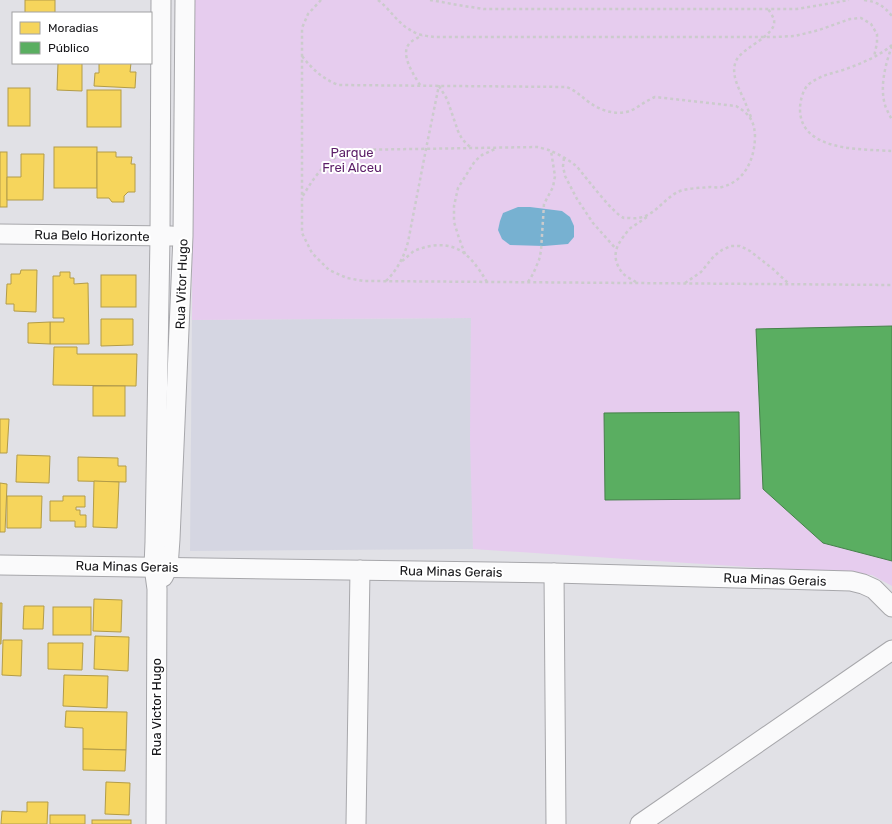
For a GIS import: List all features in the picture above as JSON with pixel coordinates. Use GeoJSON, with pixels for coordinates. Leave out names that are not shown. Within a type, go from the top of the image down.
{"type":"FeatureCollection","features":[{"type":"Feature","properties":{"kind":"street","name":"Rua Vitor Hugo"},"geometry":{"type":"LineString","coordinates":[[161,0],[160,236],[155,542],[161,567]]}},
{"type":"Feature","properties":{"kind":"street","name":"Rua Vitor Hugo"},"geometry":{"type":"LineString","coordinates":[[161,567],[170,540],[183,236],[185,0]]}},
{"type":"Feature","properties":{"kind":"street","name":"Rua Belo Horizonte"},"geometry":{"type":"LineString","coordinates":[[0,234],[183,236]]}},
{"type":"Feature","properties":{"kind":"street","name":"Rua Minas Gerais"},"geometry":{"type":"LineString","coordinates":[[0,565],[554,573],[851,581],[874,589],[892,607]]}},
{"type":"Feature","properties":{"kind":"street","name":"Rua Victor Hugo"},"geometry":{"type":"LineString","coordinates":[[156,824],[157,589],[161,567]]}},
{"type":"Feature","properties":{"kind":"street"},"geometry":{"type":"LineString","coordinates":[[356,824],[360,570]]}},
{"type":"Feature","properties":{"kind":"street"},"geometry":{"type":"LineString","coordinates":[[554,573],[556,824]]}},
{"type":"Feature","properties":{"kind":"street"},"geometry":{"type":"LineString","coordinates":[[640,824],[892,650]]}},
{"type":"Feature","properties":{"kind":"path"},"geometry":{"type":"LineString","coordinates":[[321,0],[308,14],[302,28],[302,233],[312,253],[329,270],[348,278],[364,281],[386,282],[892,284]]}},
{"type":"Feature","properties":{"kind":"path"},"geometry":{"type":"LineString","coordinates":[[378,0],[412,31],[434,37],[795,36],[819,30],[850,19],[861,18],[871,24],[877,34],[874,57]]}},
{"type":"Feature","properties":{"kind":"path"},"geometry":{"type":"LineString","coordinates":[[430,0],[484,9],[798,9],[849,0]]}},
{"type":"Feature","properties":{"kind":"path"},"geometry":{"type":"LineString","coordinates":[[864,0],[875,2],[885,8],[892,16]]}},
{"type":"Feature","properties":{"kind":"path"},"geometry":{"type":"LineString","coordinates":[[637,283],[621,271],[615,256],[616,249],[627,232],[669,198],[679,192],[690,189],[722,187],[736,181],[749,165],[755,144],[755,132],[736,81],[734,71],[740,54],[771,30],[774,22],[773,16],[768,9]]}},
{"type":"Feature","properties":{"kind":"path"},"geometry":{"type":"LineString","coordinates":[[420,85],[407,61],[406,48],[409,43],[423,35]]}},
{"type":"Feature","properties":{"kind":"path"},"geometry":{"type":"LineString","coordinates":[[892,45],[857,66],[822,75],[808,84],[800,104],[802,123],[812,136],[835,146],[852,149],[892,151]]}},
{"type":"Feature","properties":{"kind":"path"},"geometry":{"type":"LineString","coordinates":[[892,45],[884,70],[884,94],[886,107],[892,120]]}},
{"type":"Feature","properties":{"kind":"path"},"geometry":{"type":"LineString","coordinates":[[302,56],[312,68],[329,81],[338,84],[567,87],[590,103],[607,111],[617,113],[627,112],[655,97],[736,106],[746,111],[752,121]]}},
{"type":"Feature","properties":{"kind":"path"},"geometry":{"type":"LineString","coordinates":[[439,85],[447,99],[462,139],[471,148]]}},
{"type":"Feature","properties":{"kind":"path"},"geometry":{"type":"LineString","coordinates":[[386,282],[405,254],[439,85]]}},
{"type":"Feature","properties":{"kind":"path"},"geometry":{"type":"LineString","coordinates":[[465,254],[454,222],[454,206],[458,188],[475,161],[482,155],[499,147]]}},
{"type":"Feature","properties":{"kind":"path"},"geometry":{"type":"LineString","coordinates":[[302,197],[324,166],[336,157],[352,150],[536,147],[551,150],[576,165],[614,211],[624,218],[635,219],[651,213]]}},
{"type":"Feature","properties":{"kind":"path"},"geometry":{"type":"LineString","coordinates":[[528,282],[539,260],[544,204],[552,187],[555,176],[551,150]]}},
{"type":"Feature","properties":{"kind":"path"},"geometry":{"type":"LineString","coordinates":[[564,158],[563,166],[565,176],[577,199],[593,223],[616,249]]}},
{"type":"Feature","properties":{"kind":"path"},"geometry":{"type":"LineString","coordinates":[[400,262],[413,252],[424,248],[443,245],[456,248],[465,254],[472,260],[487,282]]}},
{"type":"Feature","properties":{"kind":"path"},"geometry":{"type":"LineString","coordinates":[[684,283],[701,272],[714,256],[722,250],[731,246],[740,246],[765,262],[789,284]]}},
{"type":"Feature","properties":{"kind":"shaded area"},"geometry":{"type":"Polygon","coordinates":[[[471,318],[473,549],[190,551],[192,320],[471,318]]]}},
{"type":"Feature","properties":{"kind":"green space","name":"Parque Frei Alceu"},"geometry":{"type":"Polygon","coordinates":[[[193,0],[892,0],[892,326],[756,329],[763,489],[823,543],[892,561],[892,586],[872,575],[473,549],[470,439],[471,318],[192,320],[193,0]]]}},
{"type":"Feature","properties":{"kind":"water"},"geometry":{"type":"Polygon","coordinates":[[[518,207],[562,211],[570,217],[574,226],[574,237],[568,244],[544,246],[510,245],[502,239],[498,230],[503,213],[518,207]]]}},
{"type":"Feature","properties":{"kind":"building: Moradias"},"geometry":{"type":"Polygon","coordinates":[[[25,0],[55,0],[55,12],[25,12],[25,0]]]}},
{"type":"Feature","properties":{"kind":"building: Moradias"},"geometry":{"type":"Polygon","coordinates":[[[58,64],[82,64],[82,91],[57,90],[58,64]]]}},
{"type":"Feature","properties":{"kind":"building: Moradias"},"geometry":{"type":"Polygon","coordinates":[[[99,64],[131,64],[130,72],[136,72],[135,88],[94,86],[95,73],[99,73],[99,64]]]}},
{"type":"Feature","properties":{"kind":"building: Moradias"},"geometry":{"type":"Polygon","coordinates":[[[8,88],[30,88],[30,126],[8,126],[8,88]]]}},
{"type":"Feature","properties":{"kind":"building: Moradias"},"geometry":{"type":"Polygon","coordinates":[[[87,90],[121,90],[121,127],[87,127],[87,90]]]}},
{"type":"Feature","properties":{"kind":"building: Moradias"},"geometry":{"type":"Polygon","coordinates":[[[54,147],[97,147],[97,188],[54,188],[54,147]]]}},
{"type":"Feature","properties":{"kind":"building: Moradias"},"geometry":{"type":"Polygon","coordinates":[[[0,152],[7,152],[7,207],[0,207],[0,152]]]}},
{"type":"Feature","properties":{"kind":"building: Moradias"},"geometry":{"type":"Polygon","coordinates":[[[97,152],[116,152],[116,157],[132,157],[131,164],[135,164],[135,192],[128,192],[124,196],[124,202],[112,202],[109,198],[97,198],[97,152]]]}},
{"type":"Feature","properties":{"kind":"building: Moradias"},"geometry":{"type":"Polygon","coordinates":[[[21,154],[44,154],[43,200],[7,200],[7,177],[21,177],[21,154]]]}},
{"type":"Feature","properties":{"kind":"building: Moradias"},"geometry":{"type":"Polygon","coordinates":[[[21,270],[37,270],[36,312],[14,311],[14,304],[6,304],[7,284],[11,284],[11,274],[20,274],[21,270]]]}},
{"type":"Feature","properties":{"kind":"building: Moradias"},"geometry":{"type":"Polygon","coordinates":[[[60,272],[70,272],[70,278],[74,278],[74,284],[88,283],[89,344],[50,344],[50,322],[64,322],[64,318],[53,318],[53,276],[60,276],[60,272]]]}},
{"type":"Feature","properties":{"kind":"building: Moradias"},"geometry":{"type":"Polygon","coordinates":[[[101,275],[136,275],[136,307],[101,307],[101,275]]]}},
{"type":"Feature","properties":{"kind":"building: Moradias"},"geometry":{"type":"Polygon","coordinates":[[[101,319],[133,319],[133,345],[101,346],[101,319]]]}},
{"type":"Feature","properties":{"kind":"building: Moradias"},"geometry":{"type":"Polygon","coordinates":[[[50,322],[50,344],[28,343],[28,323],[50,322]]]}},
{"type":"Feature","properties":{"kind":"building: Moradias"},"geometry":{"type":"Polygon","coordinates":[[[54,347],[77,347],[77,354],[137,354],[136,386],[53,385],[54,347]]]}},
{"type":"Feature","properties":{"kind":"building: Moradias"},"geometry":{"type":"Polygon","coordinates":[[[93,386],[125,386],[125,416],[93,416],[93,386]]]}},
{"type":"Feature","properties":{"kind":"building: Moradias"},"geometry":{"type":"Polygon","coordinates":[[[0,419],[9,419],[7,453],[0,453],[0,419]]]}},
{"type":"Feature","properties":{"kind":"building: Moradias"},"geometry":{"type":"Polygon","coordinates":[[[17,455],[50,456],[49,483],[16,482],[17,455]]]}},
{"type":"Feature","properties":{"kind":"building: Moradias"},"geometry":{"type":"Polygon","coordinates":[[[78,457],[118,458],[118,466],[126,466],[126,482],[78,481],[78,457]]]}},
{"type":"Feature","properties":{"kind":"building: Moradias"},"geometry":{"type":"Polygon","coordinates":[[[94,481],[119,482],[117,528],[93,527],[94,481]]]}},
{"type":"Feature","properties":{"kind":"building: Moradias"},"geometry":{"type":"Polygon","coordinates":[[[0,483],[7,484],[5,532],[0,532],[0,483]]]}},
{"type":"Feature","properties":{"kind":"building: Moradias"},"geometry":{"type":"Polygon","coordinates":[[[7,496],[42,496],[41,528],[7,528],[7,496]]]}},
{"type":"Feature","properties":{"kind":"building: Moradias"},"geometry":{"type":"Polygon","coordinates":[[[63,496],[85,496],[85,507],[76,507],[76,510],[80,510],[80,515],[86,515],[86,527],[75,527],[75,521],[50,521],[50,501],[63,501],[63,496]]]}},
{"type":"Feature","properties":{"kind":"building: Moradias"},"geometry":{"type":"Polygon","coordinates":[[[94,599],[122,600],[121,632],[93,631],[94,599]]]}},
{"type":"Feature","properties":{"kind":"building: Moradias"},"geometry":{"type":"Polygon","coordinates":[[[0,603],[2,603],[1,644],[0,644],[0,603]]]}},
{"type":"Feature","properties":{"kind":"building: Moradias"},"geometry":{"type":"Polygon","coordinates":[[[24,606],[44,606],[43,629],[23,629],[24,606]]]}},
{"type":"Feature","properties":{"kind":"building: Moradias"},"geometry":{"type":"Polygon","coordinates":[[[53,607],[91,607],[91,635],[53,635],[53,607]]]}},
{"type":"Feature","properties":{"kind":"building: Moradias"},"geometry":{"type":"Polygon","coordinates":[[[95,636],[129,637],[128,671],[94,669],[95,636]]]}},
{"type":"Feature","properties":{"kind":"building: Moradias"},"geometry":{"type":"Polygon","coordinates":[[[3,640],[22,640],[21,676],[2,675],[3,640]]]}},
{"type":"Feature","properties":{"kind":"building: Moradias"},"geometry":{"type":"Polygon","coordinates":[[[48,643],[83,643],[82,670],[48,669],[48,643]]]}},
{"type":"Feature","properties":{"kind":"building: Moradias"},"geometry":{"type":"Polygon","coordinates":[[[64,675],[108,676],[107,708],[63,706],[64,675]]]}},
{"type":"Feature","properties":{"kind":"building: Moradias"},"geometry":{"type":"Polygon","coordinates":[[[66,711],[127,712],[126,750],[83,749],[83,728],[65,727],[66,711]]]}},
{"type":"Feature","properties":{"kind":"building: Moradias"},"geometry":{"type":"Polygon","coordinates":[[[83,749],[126,750],[125,771],[83,770],[83,749]]]}},
{"type":"Feature","properties":{"kind":"building: Moradias"},"geometry":{"type":"Polygon","coordinates":[[[106,782],[130,783],[129,815],[105,814],[106,782]]]}},
{"type":"Feature","properties":{"kind":"building: Moradias"},"geometry":{"type":"Polygon","coordinates":[[[27,802],[48,802],[47,824],[1,824],[2,811],[27,812],[27,802]]]}},
{"type":"Feature","properties":{"kind":"building: Moradias"},"geometry":{"type":"Polygon","coordinates":[[[50,815],[85,815],[85,824],[50,824],[50,815]]]}},
{"type":"Feature","properties":{"kind":"building: Moradias"},"geometry":{"type":"Polygon","coordinates":[[[92,820],[131,820],[131,824],[92,824],[92,820]]]}},
{"type":"Feature","properties":{"kind":"building: Público"},"geometry":{"type":"Polygon","coordinates":[[[892,326],[892,561],[823,543],[763,489],[756,329],[892,326]]]}},
{"type":"Feature","properties":{"kind":"building: Público"},"geometry":{"type":"Polygon","coordinates":[[[739,412],[740,499],[605,500],[604,413],[739,412]]]}}]}
